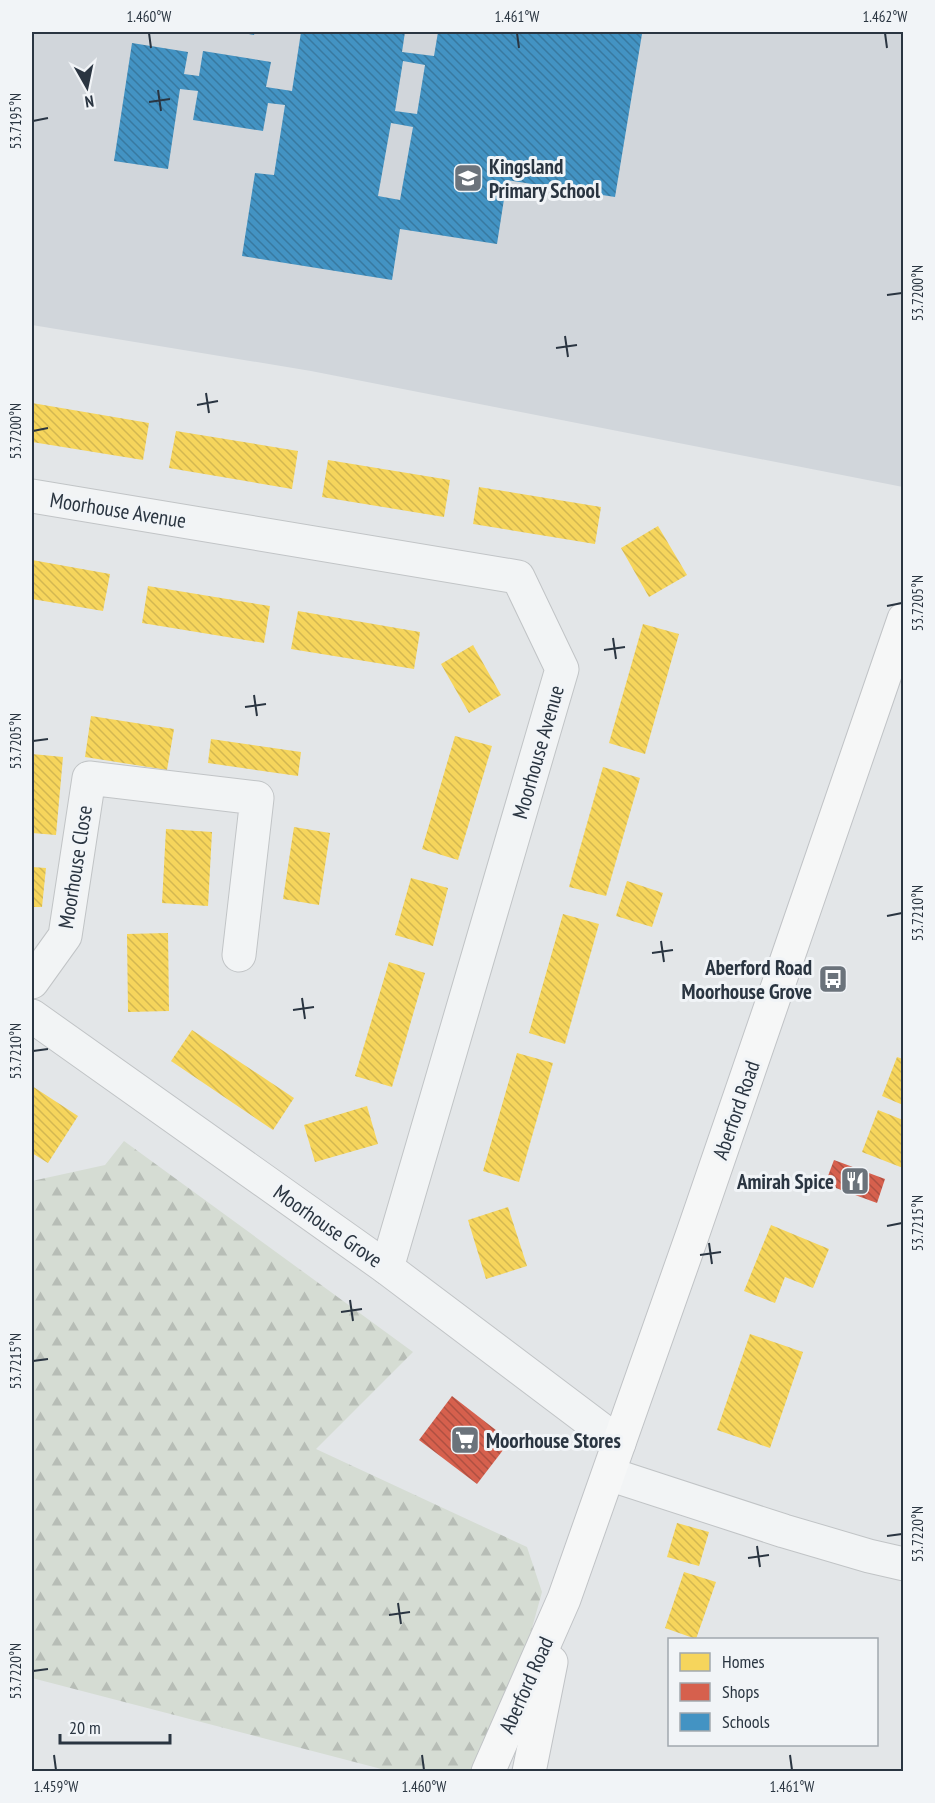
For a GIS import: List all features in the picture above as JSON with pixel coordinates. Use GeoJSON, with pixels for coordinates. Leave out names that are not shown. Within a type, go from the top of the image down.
{"type":"FeatureCollection","features":[{"type":"Feature","properties":{"kind":"main road","name":"Aberford Road"},"geometry":{"type":"LineString","coordinates":[[488,1772],[564,1599],[609,1474],[898,655],[903,619]]}},
{"type":"Feature","properties":{"kind":"main road","name":"Aberford Road"},"geometry":{"type":"LineString","coordinates":[[529,1772],[564,1599]]}},
{"type":"Feature","properties":{"kind":"street","name":"Moorhouse Avenue"},"geometry":{"type":"LineString","coordinates":[[32,496],[518,577],[562,669],[387,1268]]}},
{"type":"Feature","properties":{"kind":"street","name":"Moorhouse Close"},"geometry":{"type":"LineString","coordinates":[[32,982],[64,936],[89,778],[257,798],[239,955]]}},
{"type":"Feature","properties":{"kind":"street","name":"Moorhouse Grove"},"geometry":{"type":"LineString","coordinates":[[32,1016],[387,1268],[620,1443]]}},
{"type":"Feature","properties":{"kind":"street"},"geometry":{"type":"LineString","coordinates":[[609,1474],[784,1531],[903,1564]]}},
{"type":"Feature","properties":{"kind":"shaded area","name":"Kingsland Primary School"},"geometry":{"type":"Polygon","coordinates":[[[32,32],[903,32],[903,487],[311,371],[32,325],[32,32]]]}},
{"type":"Feature","properties":{"kind":"green space"},"geometry":{"type":"Polygon","coordinates":[[[124,1141],[413,1352],[316,1449],[527,1547],[542,1592],[527,1646],[471,1771],[389,1771],[32,1678],[32,1181],[105,1165],[124,1141]]]}},
{"type":"Feature","properties":{"kind":"building: Homes"},"geometry":{"type":"Polygon","coordinates":[[[32,403],[149,423],[143,460],[32,442],[32,403]]]}},
{"type":"Feature","properties":{"kind":"building: Homes"},"geometry":{"type":"Polygon","coordinates":[[[176,431],[298,451],[292,489],[169,468],[176,431]]]}},
{"type":"Feature","properties":{"kind":"building: Homes"},"geometry":{"type":"Polygon","coordinates":[[[328,460],[450,480],[444,517],[322,497],[328,460]]]}},
{"type":"Feature","properties":{"kind":"building: Homes"},"geometry":{"type":"Polygon","coordinates":[[[479,487],[601,507],[595,544],[473,524],[479,487]]]}},
{"type":"Feature","properties":{"kind":"building: Homes"},"geometry":{"type":"Polygon","coordinates":[[[658,526],[687,575],[649,597],[621,548],[658,526]]]}},
{"type":"Feature","properties":{"kind":"building: Homes"},"geometry":{"type":"Polygon","coordinates":[[[32,560],[110,574],[103,611],[32,599],[32,560]]]}},
{"type":"Feature","properties":{"kind":"building: Homes"},"geometry":{"type":"Polygon","coordinates":[[[148,586],[270,606],[264,643],[142,623],[148,586]]]}},
{"type":"Feature","properties":{"kind":"building: Homes"},"geometry":{"type":"Polygon","coordinates":[[[298,611],[420,632],[414,669],[291,649],[298,611]]]}},
{"type":"Feature","properties":{"kind":"building: Homes"},"geometry":{"type":"Polygon","coordinates":[[[643,624],[679,634],[645,754],[609,743],[643,624]]]}},
{"type":"Feature","properties":{"kind":"building: Homes"},"geometry":{"type":"Polygon","coordinates":[[[473,645],[501,695],[469,713],[441,664],[473,645]]]}},
{"type":"Feature","properties":{"kind":"building: Homes"},"geometry":{"type":"Polygon","coordinates":[[[91,716],[174,729],[167,770],[85,757],[91,716]]]}},
{"type":"Feature","properties":{"kind":"building: Homes"},"geometry":{"type":"Polygon","coordinates":[[[455,736],[492,746],[458,860],[422,849],[455,736]]]}},
{"type":"Feature","properties":{"kind":"building: Homes"},"geometry":{"type":"Polygon","coordinates":[[[211,739],[301,752],[298,776],[208,763],[211,739]]]}},
{"type":"Feature","properties":{"kind":"building: Homes"},"geometry":{"type":"Polygon","coordinates":[[[32,754],[63,757],[56,835],[32,833],[32,754]]]}},
{"type":"Feature","properties":{"kind":"building: Homes"},"geometry":{"type":"Polygon","coordinates":[[[603,767],[640,778],[606,896],[569,887],[603,767]]]}},
{"type":"Feature","properties":{"kind":"building: Homes"},"geometry":{"type":"Polygon","coordinates":[[[294,827],[330,833],[319,905],[283,899],[294,827]]]}},
{"type":"Feature","properties":{"kind":"building: Homes"},"geometry":{"type":"Polygon","coordinates":[[[166,829],[212,832],[208,906],[162,903],[166,829]]]}},
{"type":"Feature","properties":{"kind":"building: Homes"},"geometry":{"type":"Polygon","coordinates":[[[32,867],[46,868],[42,907],[32,907],[32,867]]]}},
{"type":"Feature","properties":{"kind":"building: Homes"},"geometry":{"type":"Polygon","coordinates":[[[411,878],[448,888],[433,946],[395,935],[411,878]]]}},
{"type":"Feature","properties":{"kind":"building: Homes"},"geometry":{"type":"Polygon","coordinates":[[[627,881],[663,893],[652,927],[616,916],[627,881]]]}},
{"type":"Feature","properties":{"kind":"building: Homes"},"geometry":{"type":"Polygon","coordinates":[[[563,914],[599,924],[565,1044],[529,1033],[563,914]]]}},
{"type":"Feature","properties":{"kind":"building: Homes"},"geometry":{"type":"Polygon","coordinates":[[[168,933],[169,1011],[128,1012],[127,934],[168,933]]]}},
{"type":"Feature","properties":{"kind":"building: Homes"},"geometry":{"type":"Polygon","coordinates":[[[389,962],[425,973],[392,1087],[355,1076],[389,962]]]}},
{"type":"Feature","properties":{"kind":"building: Homes"},"geometry":{"type":"Polygon","coordinates":[[[192,1030],[294,1098],[273,1130],[171,1061],[192,1030]]]}},
{"type":"Feature","properties":{"kind":"building: Homes"},"geometry":{"type":"Polygon","coordinates":[[[517,1053],[553,1063],[519,1182],[483,1171],[517,1053]]]}},
{"type":"Feature","properties":{"kind":"building: Homes"},"geometry":{"type":"Polygon","coordinates":[[[897,1057],[903,1059],[903,1105],[882,1096],[897,1057]]]}},
{"type":"Feature","properties":{"kind":"building: Homes"},"geometry":{"type":"Polygon","coordinates":[[[32,1086],[78,1116],[48,1163],[32,1153],[32,1086]]]}},
{"type":"Feature","properties":{"kind":"building: Homes"},"geometry":{"type":"Polygon","coordinates":[[[367,1106],[378,1144],[315,1162],[304,1125],[367,1106]]]}},
{"type":"Feature","properties":{"kind":"building: Homes"},"geometry":{"type":"Polygon","coordinates":[[[878,1110],[903,1120],[903,1168],[862,1152],[878,1110]]]}},
{"type":"Feature","properties":{"kind":"building: Homes"},"geometry":{"type":"Polygon","coordinates":[[[508,1207],[527,1266],[486,1279],[468,1220],[508,1207]]]}},
{"type":"Feature","properties":{"kind":"building: Homes"},"geometry":{"type":"Polygon","coordinates":[[[771,1225],[829,1249],[813,1288],[785,1277],[775,1303],[744,1291],[771,1225]]]}},
{"type":"Feature","properties":{"kind":"building: Homes"},"geometry":{"type":"Polygon","coordinates":[[[750,1334],[803,1352],[770,1448],[717,1430],[750,1334]]]}},
{"type":"Feature","properties":{"kind":"building: Homes"},"geometry":{"type":"Polygon","coordinates":[[[677,1523],[709,1532],[699,1566],[667,1557],[677,1523]]]}},
{"type":"Feature","properties":{"kind":"building: Homes"},"geometry":{"type":"Polygon","coordinates":[[[684,1572],[716,1582],[696,1638],[665,1628],[684,1572]]]}},
{"type":"Feature","properties":{"kind":"building: Shops","name":"Amirah Spice"},"geometry":{"type":"Polygon","coordinates":[[[834,1160],[885,1179],[877,1203],[825,1184],[834,1160]]]}},
{"type":"Feature","properties":{"kind":"building: Shops","name":"Moorhouse Stores"},"geometry":{"type":"Polygon","coordinates":[[[452,1396],[510,1441],[477,1484],[419,1440],[452,1396]]]}},
{"type":"Feature","properties":{"kind":"building: Schools"},"geometry":{"type":"Polygon","coordinates":[[[238,32],[255,32],[254,35],[238,32]]]}},
{"type":"Feature","properties":{"kind":"building: Schools"},"geometry":{"type":"Polygon","coordinates":[[[301,32],[405,32],[402,52],[434,56],[438,32],[625,32],[642,34],[615,197],[507,180],[497,244],[400,229],[392,280],[242,256],[255,173],[274,175],[285,105],[268,103],[263,131],[193,120],[198,91],[180,89],[168,169],[114,161],[132,43],[188,52],[184,74],[199,76],[203,51],[271,62],[266,87],[292,91],[301,32]],[[403,61],[395,111],[417,114],[425,65],[403,61]],[[391,123],[378,196],[400,200],[413,127],[391,123]]]}},
{"type":"Feature","properties":{"kind":"place","name":"Kingsland Primary School"},"geometry":{"type":"Point","coordinates":[468,178]}},
{"type":"Feature","properties":{"kind":"place","name":"Aberford Road Moorhouse Grove"},"geometry":{"type":"Point","coordinates":[833,979]}},
{"type":"Feature","properties":{"kind":"place","name":"Amirah Spice"},"geometry":{"type":"Point","coordinates":[855,1181]}},
{"type":"Feature","properties":{"kind":"place","name":"Moorhouse Stores"},"geometry":{"type":"Point","coordinates":[465,1440]}}]}
